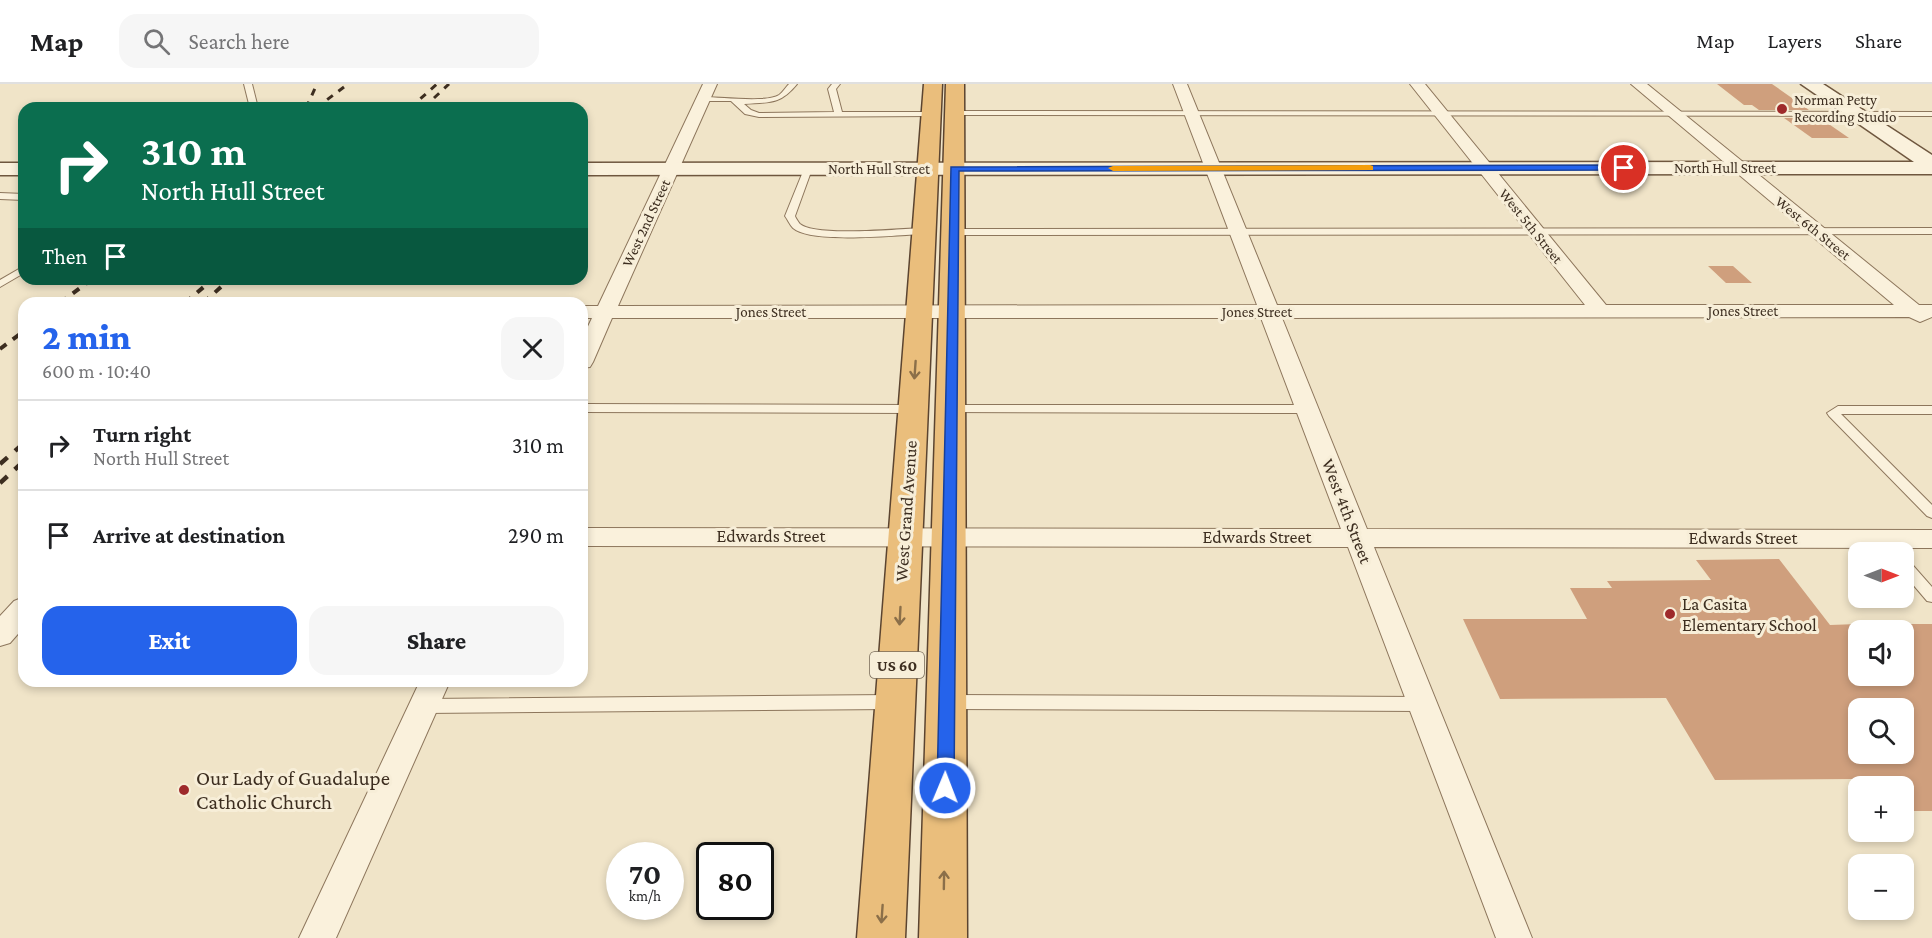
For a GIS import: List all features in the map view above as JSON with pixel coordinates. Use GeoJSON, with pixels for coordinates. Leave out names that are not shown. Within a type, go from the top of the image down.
{"type":"FeatureCollection","features":[{"type":"Feature","properties":{"kind":"highway","name":"West Grand Avenue"},"geometry":{"type":"LineString","coordinates":[[881,938],[933,84]]}},
{"type":"Feature","properties":{"kind":"highway","name":"US 60"},"geometry":{"type":"LineString","coordinates":[[943,938],[955,84]]}},
{"type":"Feature","properties":{"kind":"main road"},"geometry":{"type":"LineString","coordinates":[[1810,84],[1932,166]]}},
{"type":"Feature","properties":{"kind":"main road","name":"North Hull Street"},"geometry":{"type":"LineString","coordinates":[[588,169],[1932,166]]}},
{"type":"Feature","properties":{"kind":"main road"},"geometry":{"type":"LineString","coordinates":[[0,169],[18,169]]}},
{"type":"Feature","properties":{"kind":"street","name":"West 4th Street"},"geometry":{"type":"LineString","coordinates":[[1180,84],[1514,938]]}},
{"type":"Feature","properties":{"kind":"street","name":"West 5th Street"},"geometry":{"type":"LineString","coordinates":[[1417,84],[1600,311]]}},
{"type":"Feature","properties":{"kind":"street","name":"West 6th Street"},"geometry":{"type":"LineString","coordinates":[[1638,84],[1818,232],[1923,311],[1932,326]]}},
{"type":"Feature","properties":{"kind":"street","name":"West 2nd Street"},"geometry":{"type":"LineString","coordinates":[[588,349],[706,91]]}},
{"type":"Feature","properties":{"kind":"street","name":"Jones Street"},"geometry":{"type":"LineString","coordinates":[[588,312],[1923,311]]}},
{"type":"Feature","properties":{"kind":"street","name":"Edwards Street"},"geometry":{"type":"LineString","coordinates":[[588,537],[1357,537],[1848,544]]}},
{"type":"Feature","properties":{"kind":"street","name":"Edwards Street"},"geometry":{"type":"LineString","coordinates":[[1909,542],[1932,539]]}},
{"type":"Feature","properties":{"kind":"street"},"geometry":{"type":"LineString","coordinates":[[0,635],[18,615]]}},
{"type":"Feature","properties":{"kind":"street"},"geometry":{"type":"LineString","coordinates":[[317,938],[430,693]]}},
{"type":"Feature","properties":{"kind":"lane"},"geometry":{"type":"LineString","coordinates":[[249,84],[254,102]]}},
{"type":"Feature","properties":{"kind":"lane"},"geometry":{"type":"LineString","coordinates":[[739,102],[783,96],[793,84]]}},
{"type":"Feature","properties":{"kind":"lane"},"geometry":{"type":"LineString","coordinates":[[836,84],[832,89],[839,116]]}},
{"type":"Feature","properties":{"kind":"lane"},"geometry":{"type":"LineString","coordinates":[[706,91],[733,99],[748,112],[759,115],[931,114]]}},
{"type":"Feature","properties":{"kind":"lane"},"geometry":{"type":"LineString","coordinates":[[954,113],[1932,114]]}},
{"type":"Feature","properties":{"kind":"lane"},"geometry":{"type":"LineString","coordinates":[[808,169],[790,216],[796,227],[809,232],[835,233],[923,231]]}},
{"type":"Feature","properties":{"kind":"lane"},"geometry":{"type":"LineString","coordinates":[[0,196],[18,197]]}},
{"type":"Feature","properties":{"kind":"lane"},"geometry":{"type":"LineString","coordinates":[[954,232],[1932,231]]}},
{"type":"Feature","properties":{"kind":"lane"},"geometry":{"type":"LineString","coordinates":[[0,285],[18,273]]}},
{"type":"Feature","properties":{"kind":"lane"},"geometry":{"type":"LineString","coordinates":[[0,285],[18,278]]}},
{"type":"Feature","properties":{"kind":"lane"},"geometry":{"type":"LineString","coordinates":[[588,408],[912,409]]}},
{"type":"Feature","properties":{"kind":"lane"},"geometry":{"type":"LineString","coordinates":[[951,409],[1307,409]]}},
{"type":"Feature","properties":{"kind":"lane"},"geometry":{"type":"LineString","coordinates":[[1932,410],[1855,410],[1833,413],[1932,513]]}},
{"type":"Feature","properties":{"kind":"lane"},"geometry":{"type":"LineString","coordinates":[[1914,576],[1932,597]]}},
{"type":"Feature","properties":{"kind":"lane"},"geometry":{"type":"LineString","coordinates":[[430,693],[895,702]]}},
{"type":"Feature","properties":{"kind":"lane"},"geometry":{"type":"LineString","coordinates":[[947,702],[1422,704]]}},
{"type":"Feature","properties":{"kind":"building"},"geometry":{"type":"Polygon","coordinates":[[[1717,84],[1772,84],[1809,110],[1759,110],[1752,105],[1744,105],[1717,84]]]}},
{"type":"Feature","properties":{"kind":"building"},"geometry":{"type":"Polygon","coordinates":[[[1784,118],[1820,118],[1849,138],[1812,138],[1784,118]]]}},
{"type":"Feature","properties":{"kind":"building"},"geometry":{"type":"Polygon","coordinates":[[[1708,266],[1733,266],[1752,283],[1726,283],[1708,266]]]}},
{"type":"Feature","properties":{"kind":"building"},"geometry":{"type":"Polygon","coordinates":[[[1779,559],[1830,625],[1848,624],[1848,686],[1914,686],[1914,624],[1932,624],[1932,811],[1914,811],[1914,776],[1715,780],[1666,698],[1500,699],[1463,619],[1587,619],[1570,588],[1612,588],[1607,581],[1711,580],[1696,560],[1779,559]]]}},
{"type":"Feature","properties":{"kind":"railway"},"geometry":{"type":"LineString","coordinates":[[309,102],[317,84]]}},
{"type":"Feature","properties":{"kind":"railway"},"geometry":{"type":"LineString","coordinates":[[324,102],[348,84]]}},
{"type":"Feature","properties":{"kind":"railway"},"geometry":{"type":"LineString","coordinates":[[417,102],[437,84]]}},
{"type":"Feature","properties":{"kind":"railway"},"geometry":{"type":"LineString","coordinates":[[434,98],[449,84]]}},
{"type":"Feature","properties":{"kind":"railway"},"geometry":{"type":"LineString","coordinates":[[68,297],[84,285]]}},
{"type":"Feature","properties":{"kind":"railway"},"geometry":{"type":"LineString","coordinates":[[192,297],[206,285]]}},
{"type":"Feature","properties":{"kind":"railway"},"geometry":{"type":"LineString","coordinates":[[210,297],[223,285]]}},
{"type":"Feature","properties":{"kind":"railway"},"geometry":{"type":"LineString","coordinates":[[0,349],[18,336]]}},
{"type":"Feature","properties":{"kind":"railway"},"geometry":{"type":"LineString","coordinates":[[0,464],[18,448]]}},
{"type":"Feature","properties":{"kind":"railway"},"geometry":{"type":"LineString","coordinates":[[0,483],[18,466]]}},
{"type":"Feature","properties":{"kind":"slow traffic"},"geometry":{"type":"LineString","coordinates":[[1113,168],[1370,168]]}},
{"type":"Feature","properties":{"kind":"place","name":"Norman Petty Recording Studio"},"geometry":{"type":"Point","coordinates":[1782,109]}},
{"type":"Feature","properties":{"kind":"place","name":"La Casita Elementary School"},"geometry":{"type":"Point","coordinates":[1670,614]}},
{"type":"Feature","properties":{"kind":"place","name":"Our Lady of Guadalupe Catholic Church"},"geometry":{"type":"Point","coordinates":[184,790]}},
{"type":"Feature","properties":{"kind":"route"},"geometry":{"type":"LineString","coordinates":[[945,788],[955,168],[1624,168]]}}]}
